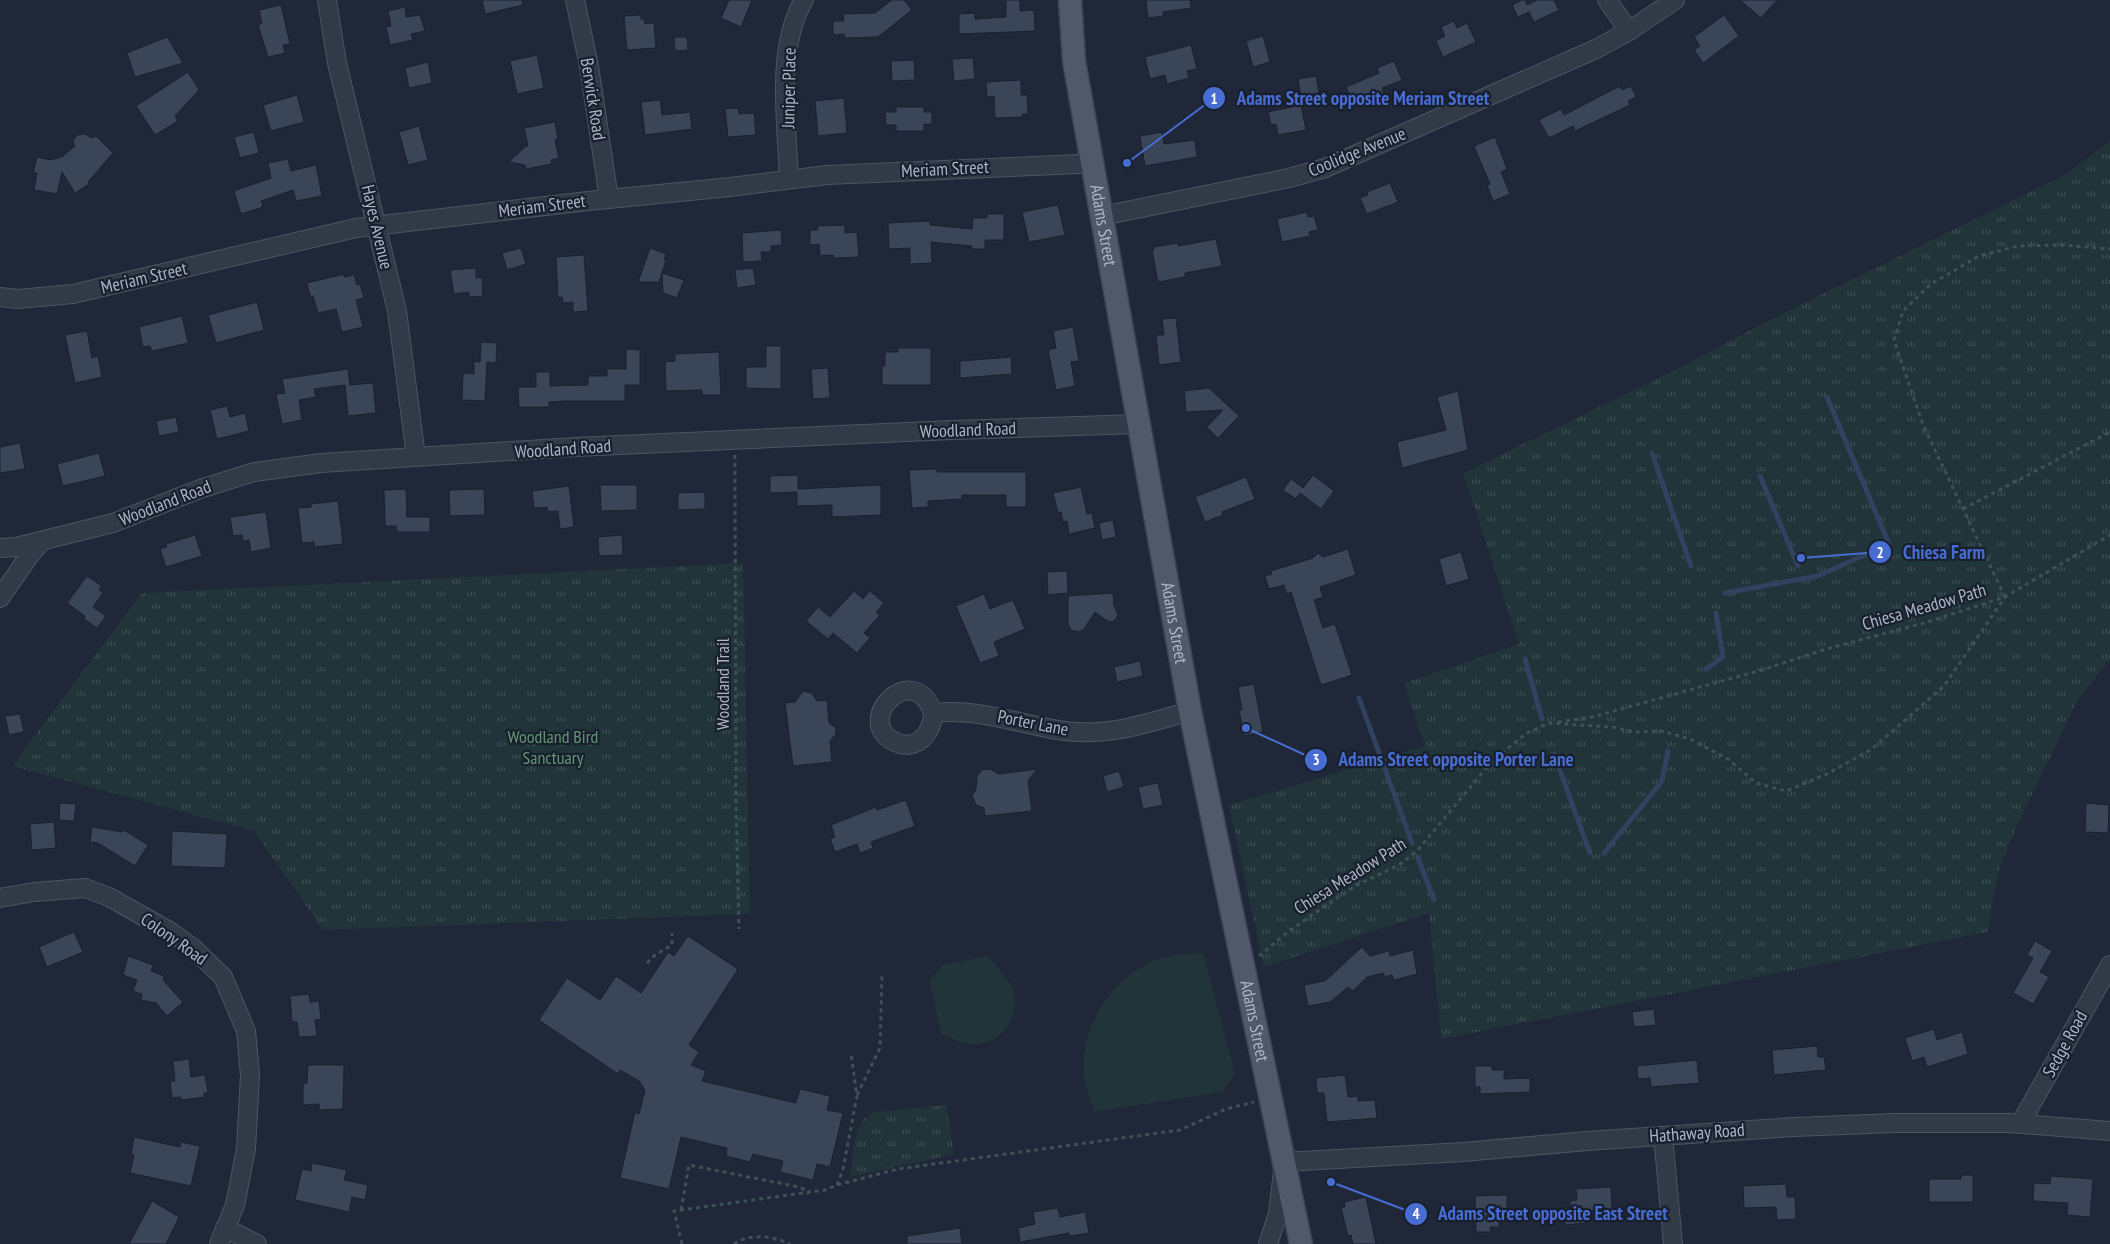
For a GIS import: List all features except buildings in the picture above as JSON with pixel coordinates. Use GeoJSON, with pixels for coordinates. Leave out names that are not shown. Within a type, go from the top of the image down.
{"type":"FeatureCollection","features":[{"type":"Feature","properties":{"kind":"main road","name":"Adams Street"},"geometry":{"type":"LineString","coordinates":[[1070,0],[1074,61],[1091,162],[1190,712],[1243,960],[1269,1098],[1301,1244]]}},
{"type":"Feature","properties":{"kind":"street","name":"Hayes Avenue"},"geometry":{"type":"LineString","coordinates":[[327,0],[337,63],[397,311],[416,457]]}},
{"type":"Feature","properties":{"kind":"street","name":"Berwick Road"},"geometry":{"type":"LineString","coordinates":[[575,0],[589,66],[609,199]]}},
{"type":"Feature","properties":{"kind":"street","name":"Juniper Place"},"geometry":{"type":"LineString","coordinates":[[789,179],[786,87],[787,46],[796,14],[804,0]]}},
{"type":"Feature","properties":{"kind":"street"},"geometry":{"type":"LineString","coordinates":[[1607,0],[1629,30]]}},
{"type":"Feature","properties":{"kind":"street","name":"Coolidge Avenue"},"geometry":{"type":"LineString","coordinates":[[1102,216],[1289,178],[1325,168],[1596,49],[1675,0]]}},
{"type":"Feature","properties":{"kind":"street","name":"Meriam Street"},"geometry":{"type":"LineString","coordinates":[[0,297],[18,299],[73,294],[356,228],[377,225],[826,175],[1091,162]]}},
{"type":"Feature","properties":{"kind":"street","name":"Woodland Road"},"geometry":{"type":"LineString","coordinates":[[0,548],[16,547],[42,541],[132,517],[200,489],[254,472],[341,461],[735,440],[1139,424]]}},
{"type":"Feature","properties":{"kind":"street"},"geometry":{"type":"LineString","coordinates":[[0,598],[29,556],[42,541]]}},
{"type":"Feature","properties":{"kind":"street","name":"Porter Lane"},"geometry":{"type":"LineString","coordinates":[[933,713],[968,712],[1074,732],[1129,729],[1190,712]]}},
{"type":"Feature","properties":{"kind":"street","name":"Colony Road"},"geometry":{"type":"LineString","coordinates":[[0,898],[34,892],[85,888],[109,897],[170,932],[194,948],[223,977],[246,1031],[250,1074],[246,1149],[235,1206],[222,1236]]}},
{"type":"Feature","properties":{"kind":"street","name":"Sedge Road"},"geometry":{"type":"LineString","coordinates":[[2020,1124],[2110,965]]}},
{"type":"Feature","properties":{"kind":"street","name":"Hathaway Road"},"geometry":{"type":"LineString","coordinates":[[1284,1162],[1462,1152],[1794,1127],[1895,1123],[2020,1124],[2110,1131]]}},
{"type":"Feature","properties":{"kind":"street"},"geometry":{"type":"LineString","coordinates":[[1663,1136],[1673,1244]]}},
{"type":"Feature","properties":{"kind":"street"},"geometry":{"type":"LineString","coordinates":[[1268,1244],[1278,1214],[1284,1162]]}},
{"type":"Feature","properties":{"kind":"street"},"geometry":{"type":"LineString","coordinates":[[222,1236],[257,1244]]}},
{"type":"Feature","properties":{"kind":"path"},"geometry":{"type":"LineString","coordinates":[[2110,248],[2018,246],[1979,256],[1931,284],[1903,311],[1894,340],[1923,425],[2005,597],[2110,535]]}},
{"type":"Feature","properties":{"kind":"path"},"geometry":{"type":"LineString","coordinates":[[1963,509],[2110,432]]}},
{"type":"Feature","properties":{"kind":"path","name":"Woodland Trail"},"geometry":{"type":"LineString","coordinates":[[735,440],[736,806],[739,929]]}},
{"type":"Feature","properties":{"kind":"path","name":"Chiesa Meadow Path"},"geometry":{"type":"LineString","coordinates":[[1549,723],[1612,727],[1635,732],[1661,731],[1690,738],[1728,759],[1756,783],[1786,791],[1825,775],[1872,749],[1944,686],[2005,597]]}},
{"type":"Feature","properties":{"kind":"path","name":"Chiesa Meadow Path"},"geometry":{"type":"LineString","coordinates":[[1243,960],[1257,958],[1289,931],[1322,908],[1357,885],[1399,865],[1417,851],[1494,759],[1527,733],[1549,723],[1592,717],[1762,670],[1826,649],[1924,623],[2005,597]]}},
{"type":"Feature","properties":{"kind":"path"},"geometry":{"type":"LineString","coordinates":[[647,963],[655,955],[672,944],[672,933]]}},
{"type":"Feature","properties":{"kind":"path"},"geometry":{"type":"LineString","coordinates":[[837,1185],[843,1169],[857,1096],[880,1048],[882,974]]}},
{"type":"Feature","properties":{"kind":"path"},"geometry":{"type":"LineString","coordinates":[[851,1054],[857,1096]]}},
{"type":"Feature","properties":{"kind":"path"},"geometry":{"type":"LineString","coordinates":[[682,1244],[674,1211],[825,1190],[837,1185],[898,1170],[1180,1130],[1226,1109],[1257,1101]]}},
{"type":"Feature","properties":{"kind":"path"},"geometry":{"type":"LineString","coordinates":[[681,1210],[689,1165],[798,1187],[811,1192]]}},
{"type":"Feature","properties":{"kind":"path"},"geometry":{"type":"LineString","coordinates":[[734,1244],[741,1239],[762,1237],[790,1244]]}},
{"type":"Feature","properties":{"kind":"green space"},"geometry":{"type":"Polygon","coordinates":[[[2110,141],[2110,659],[2077,701],[2016,828],[1998,873],[1988,932],[1441,1039],[1429,913],[1264,967],[1229,805],[1425,746],[1404,683],[1519,644],[1463,473],[1688,364],[1771,319],[2065,175],[2110,141]]]}},
{"type":"Feature","properties":{"kind":"green space","name":"Woodland Bird Sanctuary"},"geometry":{"type":"Polygon","coordinates":[[[743,563],[750,914],[323,930],[254,831],[12,766],[142,593],[743,563]]]}},
{"type":"Feature","properties":{"kind":"green space"},"geometry":{"type":"Polygon","coordinates":[[[1203,953],[1235,1073],[1222,1092],[1094,1112],[1084,1075],[1084,1056],[1088,1037],[1104,1002],[1131,974],[1147,964],[1179,954],[1203,953]]]}},
{"type":"Feature","properties":{"kind":"green space"},"geometry":{"type":"Polygon","coordinates":[[[988,956],[1010,983],[1015,997],[1012,1018],[1007,1027],[992,1040],[982,1044],[960,1042],[942,1035],[929,981],[942,965],[988,956]]]}},
{"type":"Feature","properties":{"kind":"green space"},"geometry":{"type":"Polygon","coordinates":[[[946,1105],[954,1154],[850,1177],[855,1139],[862,1122],[868,1115],[875,1112],[946,1105]]]}},
{"type":"Feature","properties":{"kind":"waterway"},"geometry":{"type":"LineString","coordinates":[[1725,593],[1818,576],[1889,544],[1827,397]]}},
{"type":"Feature","properties":{"kind":"waterway"},"geometry":{"type":"LineString","coordinates":[[1652,453],[1691,566]]}},
{"type":"Feature","properties":{"kind":"waterway"},"geometry":{"type":"LineString","coordinates":[[1760,476],[1798,566]]}},
{"type":"Feature","properties":{"kind":"waterway"},"geometry":{"type":"LineString","coordinates":[[1706,669],[1723,657],[1716,613]]}},
{"type":"Feature","properties":{"kind":"waterway"},"geometry":{"type":"LineString","coordinates":[[1525,659],[1542,719]]}},
{"type":"Feature","properties":{"kind":"waterway"},"geometry":{"type":"LineString","coordinates":[[1359,698],[1412,843]]}},
{"type":"Feature","properties":{"kind":"waterway"},"geometry":{"type":"LineString","coordinates":[[1604,853],[1662,781],[1668,751]]}},
{"type":"Feature","properties":{"kind":"waterway"},"geometry":{"type":"LineString","coordinates":[[1554,754],[1590,853]]}},
{"type":"Feature","properties":{"kind":"waterway"},"geometry":{"type":"LineString","coordinates":[[1418,858],[1434,900]]}},
{"type":"Feature","properties":{"kind":"place","name":"Adams Street opposite Meriam Street"},"geometry":{"type":"Point","coordinates":[1127,163]}},
{"type":"Feature","properties":{"kind":"place","name":"Chiesa Farm"},"geometry":{"type":"Point","coordinates":[1801,558]}},
{"type":"Feature","properties":{"kind":"place","name":"Adams Street opposite Porter Lane"},"geometry":{"type":"Point","coordinates":[1246,728]}},
{"type":"Feature","properties":{"kind":"place","name":"Adams Street opposite East Street"},"geometry":{"type":"Point","coordinates":[1331,1182]}}]}
